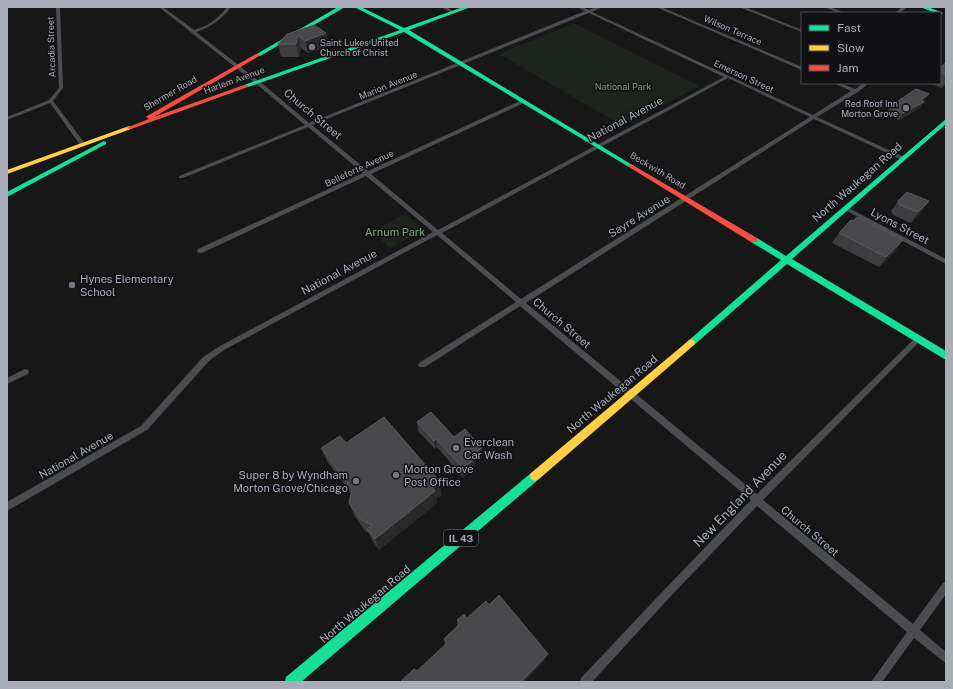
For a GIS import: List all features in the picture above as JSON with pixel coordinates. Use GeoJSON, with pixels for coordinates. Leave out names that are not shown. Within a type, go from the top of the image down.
{"type":"FeatureCollection","features":[{"type":"Feature","properties":{"kind":"main road","name":"Shermer Road"},"geometry":{"type":"LineString","coordinates":[[7,195],[81,156],[342,7]]}},
{"type":"Feature","properties":{"kind":"main road","name":"Beckwith Road"},"geometry":{"type":"LineString","coordinates":[[357,7],[404,30],[462,63],[946,356]]}},
{"type":"Feature","properties":{"kind":"main road","name":"Harlem Avenue"},"geometry":{"type":"LineString","coordinates":[[7,172],[123,132],[468,7]]}},
{"type":"Feature","properties":{"kind":"main road"},"geometry":{"type":"LineString","coordinates":[[922,7],[937,12]]}},
{"type":"Feature","properties":{"kind":"main road"},"geometry":{"type":"LineString","coordinates":[[934,7],[946,11]]}},
{"type":"Feature","properties":{"kind":"main road","name":"North Waukegan Road"},"geometry":{"type":"LineString","coordinates":[[291,682],[631,395],[946,121]]}},
{"type":"Feature","properties":{"kind":"street","name":"Arcadia Street"},"geometry":{"type":"LineString","coordinates":[[51,101],[61,88],[58,7]]}},
{"type":"Feature","properties":{"kind":"street","name":"Church Street"},"geometry":{"type":"LineString","coordinates":[[161,7],[258,82],[946,658]]}},
{"type":"Feature","properties":{"kind":"street"},"geometry":{"type":"LineString","coordinates":[[193,32],[215,24],[229,7]]}},
{"type":"Feature","properties":{"kind":"street"},"geometry":{"type":"LineString","coordinates":[[443,7],[453,12]]}},
{"type":"Feature","properties":{"kind":"street","name":"Emerson Street"},"geometry":{"type":"LineString","coordinates":[[579,7],[902,158]]}},
{"type":"Feature","properties":{"kind":"street","name":"Marion Avenue"},"geometry":{"type":"LineString","coordinates":[[181,177],[600,7]]}},
{"type":"Feature","properties":{"kind":"street","name":"Wilson Terrace"},"geometry":{"type":"LineString","coordinates":[[658,7],[801,68]]}},
{"type":"Feature","properties":{"kind":"street"},"geometry":{"type":"LineString","coordinates":[[741,7],[801,31]]}},
{"type":"Feature","properties":{"kind":"street"},"geometry":{"type":"LineString","coordinates":[[826,7],[839,12]]}},
{"type":"Feature","properties":{"kind":"street","name":"National Avenue"},"geometry":{"type":"LineString","coordinates":[[7,507],[144,428],[213,354],[727,77]]}},
{"type":"Feature","properties":{"kind":"street"},"geometry":{"type":"LineString","coordinates":[[838,84],[856,92]]}},
{"type":"Feature","properties":{"kind":"street","name":"Sayre Avenue"},"geometry":{"type":"LineString","coordinates":[[422,365],[856,92],[866,84]]}},
{"type":"Feature","properties":{"kind":"street"},"geometry":{"type":"LineString","coordinates":[[7,119],[51,101],[83,145]]}},
{"type":"Feature","properties":{"kind":"street","name":"Belleforte Avenue"},"geometry":{"type":"LineString","coordinates":[[200,251],[524,101]]}},
{"type":"Feature","properties":{"kind":"street","name":"Lyons Street"},"geometry":{"type":"LineString","coordinates":[[845,208],[946,262]]}},
{"type":"Feature","properties":{"kind":"street","name":"New England Avenue"},"geometry":{"type":"LineString","coordinates":[[585,682],[646,614],[756,500],[918,339]]}},
{"type":"Feature","properties":{"kind":"street"},"geometry":{"type":"LineString","coordinates":[[7,382],[25,372]]}},
{"type":"Feature","properties":{"kind":"street"},"geometry":{"type":"LineString","coordinates":[[876,682],[946,586]]}},
{"type":"Feature","properties":{"kind":"green space","name":"National Park"},"geometry":{"type":"Polygon","coordinates":[[[574,23],[699,86],[623,126],[499,54],[574,23]]]}},
{"type":"Feature","properties":{"kind":"green space","name":"Arnum Park"},"geometry":{"type":"Polygon","coordinates":[[[405,214],[424,230],[390,248],[372,231],[405,214]]]}},
{"type":"Feature","properties":{"kind":"building"},"geometry":{"type":"Polygon","coordinates":[[[314,25],[326,33],[305,41],[298,35],[296,44],[278,44],[287,34],[314,25]]]}},
{"type":"Feature","properties":{"kind":"building"},"geometry":{"type":"Polygon","coordinates":[[[946,63],[946,75],[941,72],[941,66],[946,63]]]}},
{"type":"Feature","properties":{"kind":"building","name":"Red Roof Inn Morton Grove"},"geometry":{"type":"Polygon","coordinates":[[[916,89],[929,94],[921,100],[924,102],[903,113],[889,107],[916,89]]]}},
{"type":"Feature","properties":{"kind":"building"},"geometry":{"type":"Polygon","coordinates":[[[907,192],[929,201],[918,212],[900,205],[898,201],[907,192]]]}},
{"type":"Feature","properties":{"kind":"building"},"geometry":{"type":"Polygon","coordinates":[[[857,217],[903,240],[886,257],[839,233],[851,220],[853,221],[857,217]]]}},
{"type":"Feature","properties":{"kind":"building","name":"Everclean Car Wash"},"geometry":{"type":"Polygon","coordinates":[[[431,412],[454,437],[465,429],[482,448],[472,455],[475,459],[463,468],[436,439],[434,441],[417,422],[431,412]]]}},
{"type":"Feature","properties":{"kind":"building"},"geometry":{"type":"Polygon","coordinates":[[[384,417],[440,482],[433,488],[435,491],[375,539],[367,529],[372,525],[361,520],[349,503],[352,489],[321,448],[340,436],[346,443],[384,417]]]}},
{"type":"Feature","properties":{"kind":"building"},"geometry":{"type":"Polygon","coordinates":[[[499,595],[548,654],[521,682],[400,682],[414,669],[417,671],[447,643],[444,639],[460,624],[457,620],[464,614],[467,618],[486,601],[489,605],[499,595]]]}},
{"type":"Feature","properties":{"kind":"traffic: fast"},"geometry":{"type":"LineString","coordinates":[[258,55],[342,7]]}},
{"type":"Feature","properties":{"kind":"traffic: fast"},"geometry":{"type":"LineString","coordinates":[[357,7],[411,33],[631,166]]}},
{"type":"Feature","properties":{"kind":"traffic: fast"},"geometry":{"type":"LineString","coordinates":[[246,86],[468,7]]}},
{"type":"Feature","properties":{"kind":"traffic: fast"},"geometry":{"type":"LineString","coordinates":[[923,7],[937,12]]}},
{"type":"Feature","properties":{"kind":"traffic: fast"},"geometry":{"type":"LineString","coordinates":[[691,343],[946,121]]}},
{"type":"Feature","properties":{"kind":"traffic: fast"},"geometry":{"type":"LineString","coordinates":[[7,195],[104,143]]}},
{"type":"Feature","properties":{"kind":"traffic: fast"},"geometry":{"type":"LineString","coordinates":[[754,240],[946,356]]}},
{"type":"Feature","properties":{"kind":"traffic: fast"},"geometry":{"type":"LineString","coordinates":[[291,682],[535,476]]}},
{"type":"Feature","properties":{"kind":"traffic: slow"},"geometry":{"type":"LineString","coordinates":[[7,172],[129,128]]}},
{"type":"Feature","properties":{"kind":"traffic: slow"},"geometry":{"type":"LineString","coordinates":[[535,476],[691,343]]}},
{"type":"Feature","properties":{"kind":"traffic: jam"},"geometry":{"type":"LineString","coordinates":[[149,117],[258,55]]}},
{"type":"Feature","properties":{"kind":"traffic: jam"},"geometry":{"type":"LineString","coordinates":[[129,128],[246,86]]}},
{"type":"Feature","properties":{"kind":"traffic: jam"},"geometry":{"type":"LineString","coordinates":[[631,166],[754,240]]}},
{"type":"Feature","properties":{"kind":"place","name":"Saint Lukes United Church of Christ"},"geometry":{"type":"Point","coordinates":[312,47]}},
{"type":"Feature","properties":{"kind":"place","name":"Red Roof Inn Morton Grove"},"geometry":{"type":"Point","coordinates":[906,108]}},
{"type":"Feature","properties":{"kind":"place","name":"Hynes Elementary School"},"geometry":{"type":"Point","coordinates":[72,285]}},
{"type":"Feature","properties":{"kind":"place","name":"Everclean Car Wash"},"geometry":{"type":"Point","coordinates":[456,448]}},
{"type":"Feature","properties":{"kind":"place","name":"Morton Grove Post Office"},"geometry":{"type":"Point","coordinates":[396,475]}},
{"type":"Feature","properties":{"kind":"place","name":"Super 8 by Wyndham Morton Grove/Chicago"},"geometry":{"type":"Point","coordinates":[356,481]}}]}
